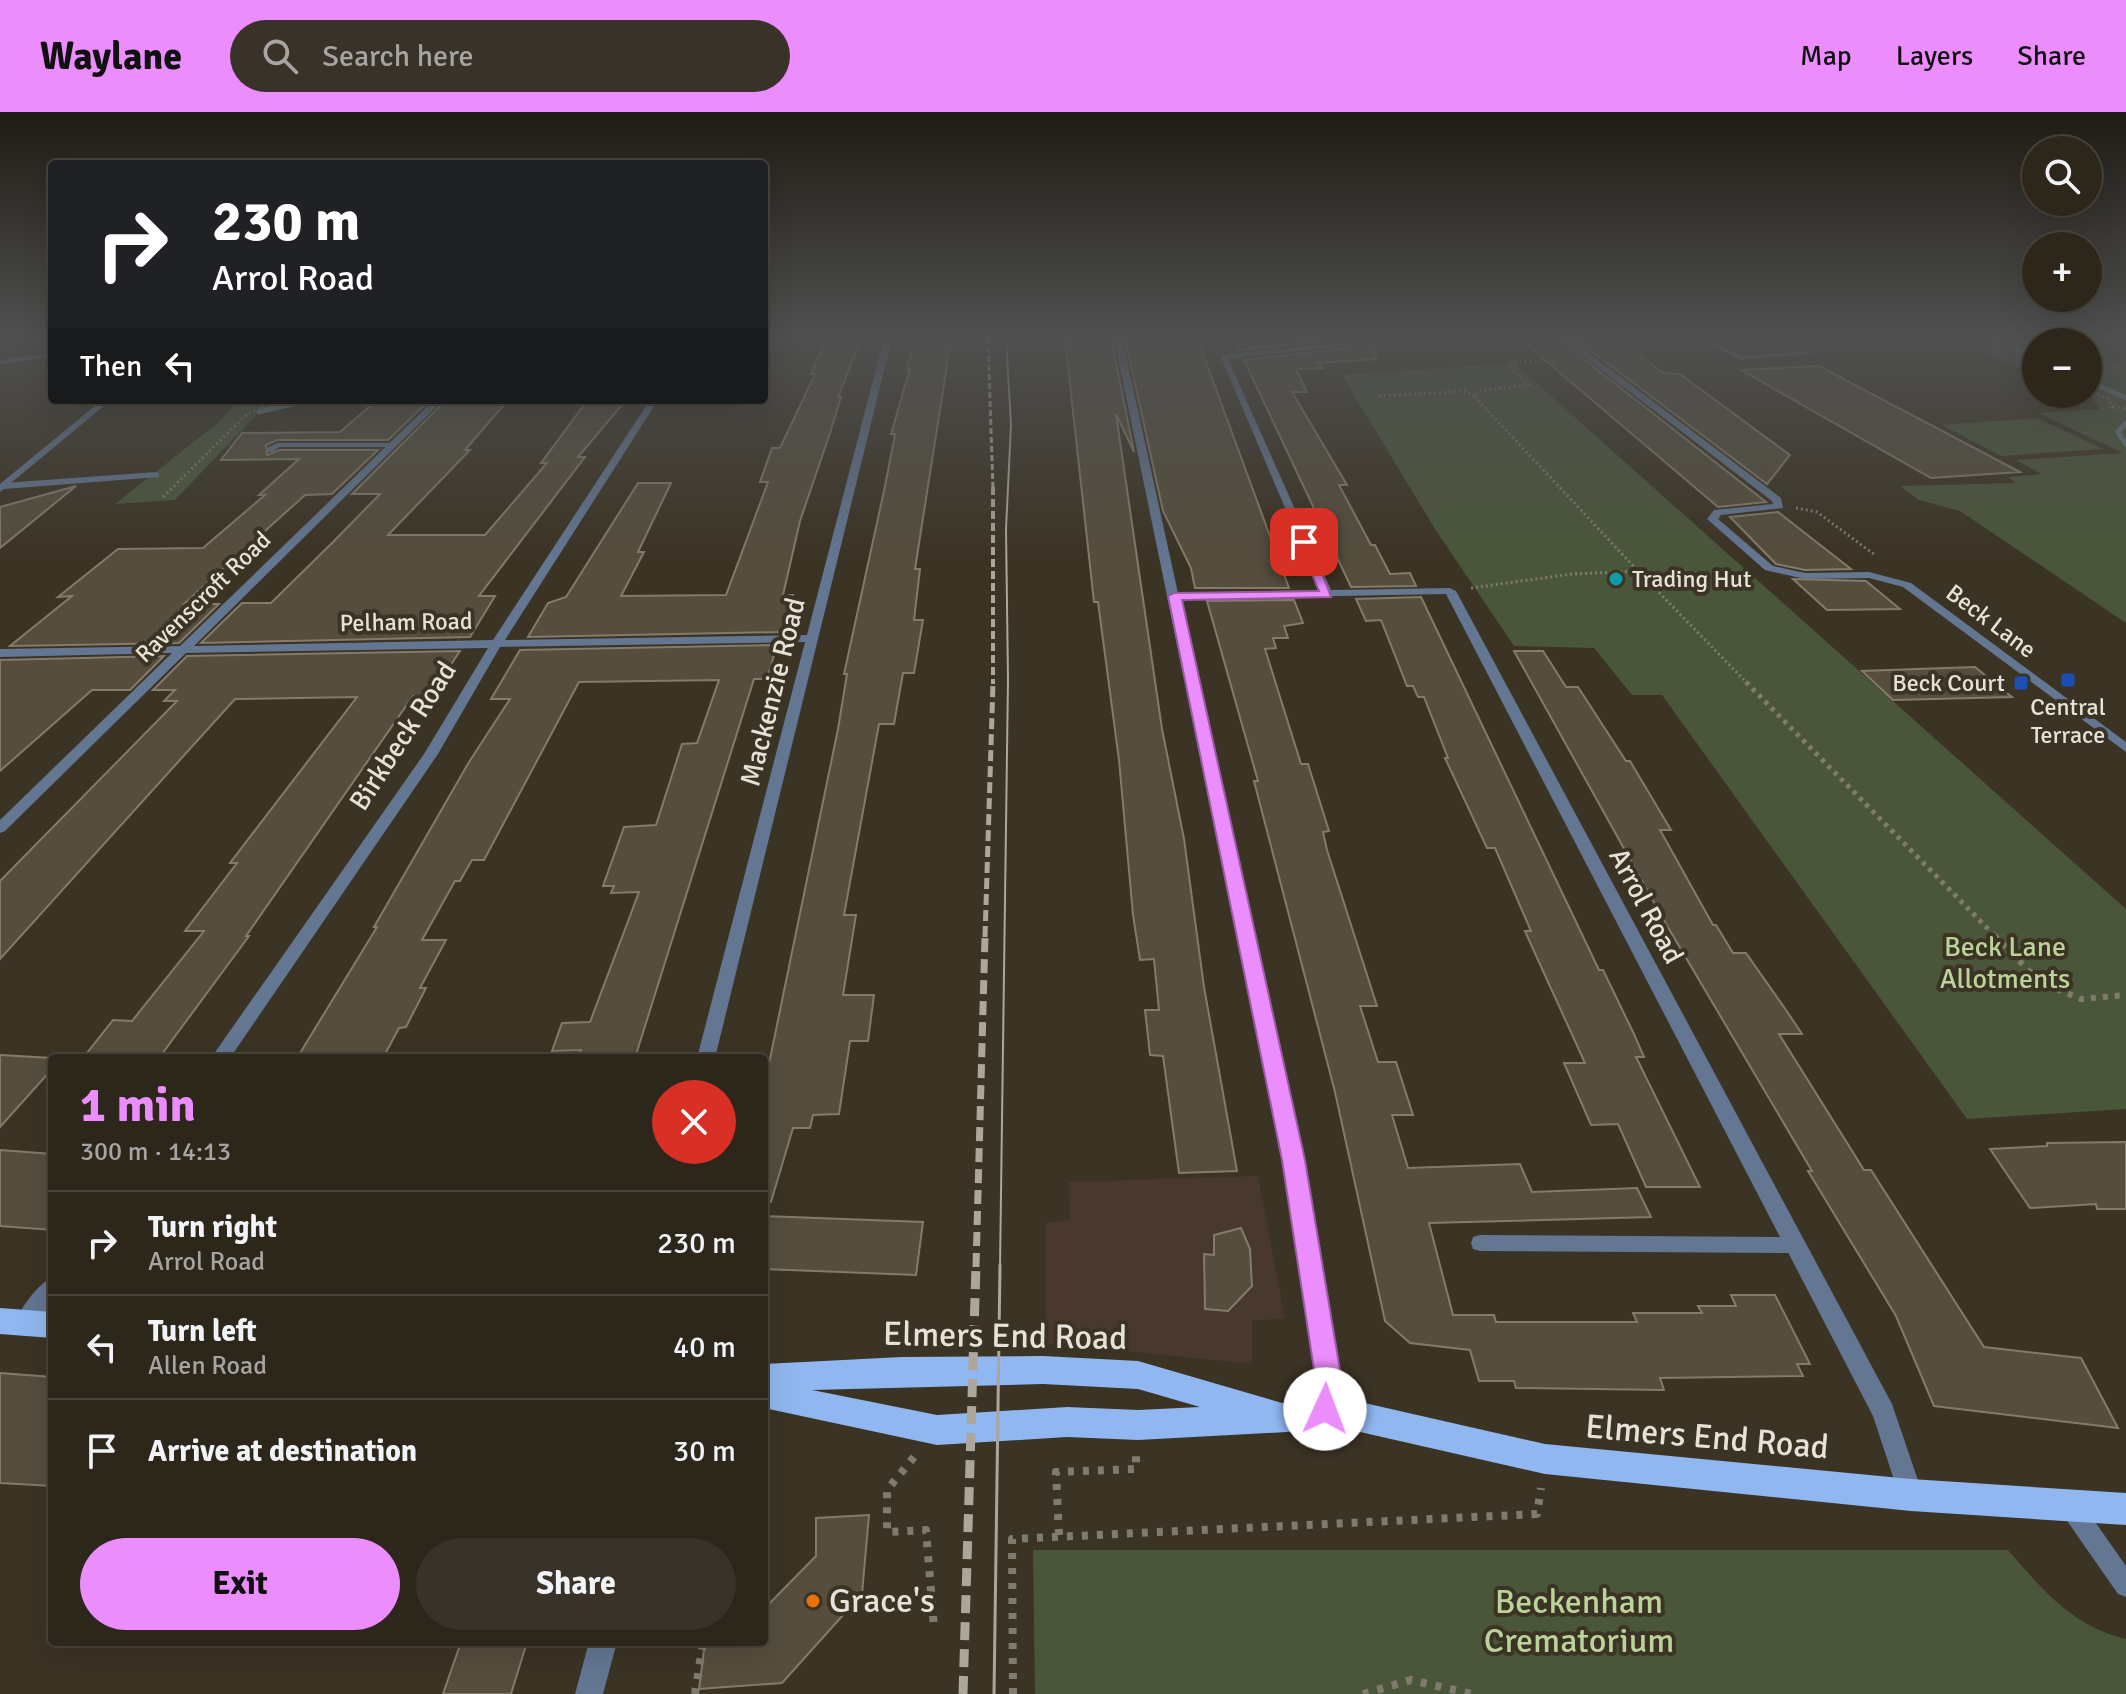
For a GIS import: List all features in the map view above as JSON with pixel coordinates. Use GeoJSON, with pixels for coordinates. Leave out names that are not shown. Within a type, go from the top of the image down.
{"type":"FeatureCollection","features":[{"type":"Feature","properties":{"kind":"main road","name":"Elmers End Road"},"geometry":{"type":"LineString","coordinates":[[768,1378],[902,1371],[1043,1370],[1138,1375],[1287,1417]]}},
{"type":"Feature","properties":{"kind":"main road","name":"Elmers End Road"},"geometry":{"type":"LineString","coordinates":[[768,1395],[937,1430],[1067,1422],[1138,1425],[1287,1417],[1325,1409],[1545,1459],[1911,1495],[2126,1509]]}},
{"type":"Feature","properties":{"kind":"street"},"geometry":{"type":"LineString","coordinates":[[1,487],[93,412]]}},
{"type":"Feature","properties":{"kind":"street","name":"Ravenscroft Road"},"geometry":{"type":"LineString","coordinates":[[0,828],[182,647],[427,412]]}},
{"type":"Feature","properties":{"kind":"street","name":"Birkbeck Road"},"geometry":{"type":"LineString","coordinates":[[223,1054],[431,754],[497,643],[646,412]]}},
{"type":"Feature","properties":{"kind":"street","name":"Mackenzie Road"},"geometry":{"type":"LineString","coordinates":[[707,1054],[870,412]]}},
{"type":"Feature","properties":{"kind":"street"},"geometry":{"type":"LineString","coordinates":[[1134,412],[1293,1160],[1328,1376],[1325,1409]]}},
{"type":"Feature","properties":{"kind":"street"},"geometry":{"type":"LineString","coordinates":[[1247,412],[1327,594]]}},
{"type":"Feature","properties":{"kind":"street"},"geometry":{"type":"LineString","coordinates":[[1662,412],[1778,503]]}},
{"type":"Feature","properties":{"kind":"street"},"geometry":{"type":"LineString","coordinates":[[1778,503],[1718,512],[1712,519],[1769,568],[1791,575],[1851,574],[1886,579]]}},
{"type":"Feature","properties":{"kind":"street","name":"Beck Lane"},"geometry":{"type":"LineString","coordinates":[[1886,579],[1907,585],[2126,748]]}},
{"type":"Feature","properties":{"kind":"street"},"geometry":{"type":"LineString","coordinates":[[1174,596],[1450,591]]}},
{"type":"Feature","properties":{"kind":"street","name":"Arrol Road"},"geometry":{"type":"LineString","coordinates":[[1450,591],[1884,1412],[1911,1495]]}},
{"type":"Feature","properties":{"kind":"street","name":"Pelham Road"},"geometry":{"type":"LineString","coordinates":[[0,653],[182,647],[814,638]]}},
{"type":"Feature","properties":{"kind":"street"},"geometry":{"type":"LineString","coordinates":[[26,1323],[48,1293]]}},
{"type":"Feature","properties":{"kind":"street"},"geometry":{"type":"LineString","coordinates":[[589,1694],[602,1646]]}},
{"type":"Feature","properties":{"kind":"lane"},"geometry":{"type":"LineString","coordinates":[[270,450],[277,445],[392,445]]}},
{"type":"Feature","properties":{"kind":"lane"},"geometry":{"type":"LineString","coordinates":[[1,487],[156,475]]}},
{"type":"Feature","properties":{"kind":"lane"},"geometry":{"type":"LineString","coordinates":[[1480,1243],[1796,1245]]}},
{"type":"Feature","properties":{"kind":"lane"},"geometry":{"type":"LineString","coordinates":[[2070,1505],[2126,1586]]}},
{"type":"Feature","properties":{"kind":"path"},"geometry":{"type":"LineString","coordinates":[[163,497],[252,412]]}},
{"type":"Feature","properties":{"kind":"path"},"geometry":{"type":"LineString","coordinates":[[1489,412],[1638,571],[2040,982],[2081,999],[2126,995]]}},
{"type":"Feature","properties":{"kind":"path"},"geometry":{"type":"LineString","coordinates":[[1778,503],[1817,512],[1894,569],[1886,579]]}},
{"type":"Feature","properties":{"kind":"path"},"geometry":{"type":"LineString","coordinates":[[1450,591],[1572,574],[1638,571]]}},
{"type":"Feature","properties":{"kind":"path"},"geometry":{"type":"LineString","coordinates":[[1059,1535],[1056,1472],[1136,1469],[1138,1425]]}},
{"type":"Feature","properties":{"kind":"path"},"geometry":{"type":"LineString","coordinates":[[934,1628],[926,1530],[887,1532],[887,1490],[937,1430]]}},
{"type":"Feature","properties":{"kind":"path"},"geometry":{"type":"LineString","coordinates":[[1013,1694],[1012,1539],[1537,1514]]}},
{"type":"Feature","properties":{"kind":"path"},"geometry":{"type":"LineString","coordinates":[[695,1694],[702,1646]]}},
{"type":"Feature","properties":{"kind":"path"},"geometry":{"type":"LineString","coordinates":[[1363,1694],[1411,1680],[1472,1694]]}},
{"type":"Feature","properties":{"kind":"shaded area"},"geometry":{"type":"Polygon","coordinates":[[[1258,1176],[1285,1319],[1252,1320],[1252,1364],[1046,1343],[1046,1223],[1070,1220],[1069,1182],[1258,1176]]]}},
{"type":"Feature","properties":{"kind":"green space"},"geometry":{"type":"Polygon","coordinates":[[[228,412],[260,412],[175,500],[115,504],[228,412]]]}},
{"type":"Feature","properties":{"kind":"green space","name":"Beck Lane Allotments"},"geometry":{"type":"Polygon","coordinates":[[[1364,412],[1569,412],[2126,909],[2126,1109],[1967,1119],[1662,695],[1632,695],[1594,648],[1514,646],[1435,529],[1364,412]]]}},
{"type":"Feature","properties":{"kind":"green space"},"geometry":{"type":"Polygon","coordinates":[[[2126,412],[2126,623],[1960,511],[1919,500],[1900,486],[2016,483],[2008,477],[2042,474],[2016,460],[2123,453],[2038,413],[2126,412]]]}},
{"type":"Feature","properties":{"kind":"green space"},"geometry":{"type":"Polygon","coordinates":[[[2037,418],[2103,449],[2001,456],[1942,425],[2037,418]]]}},
{"type":"Feature","properties":{"kind":"green space","name":"Beckenham Crematorium"},"geometry":{"type":"Polygon","coordinates":[[[1033,1550],[2008,1550],[2046,1592],[2074,1616],[2126,1639],[2126,1694],[1035,1694],[1033,1550]]]}},
{"type":"Feature","properties":{"kind":"building"},"geometry":{"type":"Polygon","coordinates":[[[363,412],[418,412],[388,440],[277,440],[266,445],[267,455],[280,450],[378,450],[332,494],[305,495],[184,604],[219,604],[179,643],[10,646],[72,596],[58,597],[118,549],[203,548],[265,495],[259,495],[299,459],[221,460],[242,433],[340,432],[363,412]]]}},
{"type":"Feature","properties":{"kind":"building"},"geometry":{"type":"Polygon","coordinates":[[[434,412],[498,412],[465,450],[470,450],[388,535],[485,535],[547,463],[541,463],[579,412],[616,412],[578,457],[585,457],[479,596],[495,596],[470,637],[201,643],[242,603],[271,603],[380,494],[352,494],[434,412]]]}},
{"type":"Feature","properties":{"kind":"building"},"geometry":{"type":"Polygon","coordinates":[[[797,412],[836,412],[800,521],[783,595],[793,595],[781,632],[528,637],[548,603],[566,597],[638,483],[671,483],[638,552],[644,552],[621,596],[726,595],[768,482],[760,482],[772,448],[780,448],[797,412]]]}},
{"type":"Feature","properties":{"kind":"building"},"geometry":{"type":"Polygon","coordinates":[[[897,412],[940,412],[915,569],[920,569],[914,620],[923,620],[914,673],[903,673],[894,724],[879,724],[844,915],[856,915],[843,995],[874,995],[868,1041],[850,1041],[839,1114],[813,1115],[810,1128],[793,1128],[771,1202],[768,1202],[768,1069],[838,729],[847,674],[844,674],[894,440],[895,434],[891,434],[897,412]]]}},
{"type":"Feature","properties":{"kind":"building"},"geometry":{"type":"Polygon","coordinates":[[[1073,412],[1126,412],[1134,452],[1116,414],[1162,729],[1184,839],[1204,987],[1237,1171],[1179,1173],[1163,1056],[1150,1055],[1145,1010],[1159,1010],[1154,959],[1140,960],[1119,760],[1098,602],[1094,602],[1073,412]]]}},
{"type":"Feature","properties":{"kind":"building"},"geometry":{"type":"Polygon","coordinates":[[[1141,412],[1224,412],[1289,588],[1195,588],[1191,568],[1163,511],[1141,412]]]}},
{"type":"Feature","properties":{"kind":"building"},"geometry":{"type":"Polygon","coordinates":[[[1268,412],[1304,412],[1347,485],[1339,485],[1371,545],[1375,545],[1390,574],[1410,573],[1416,586],[1351,587],[1268,412]]]}},
{"type":"Feature","properties":{"kind":"building"},"geometry":{"type":"Polygon","coordinates":[[[1606,412],[1651,412],[1766,502],[1718,507],[1606,412]]]}},
{"type":"Feature","properties":{"kind":"building"},"geometry":{"type":"Polygon","coordinates":[[[1672,412],[1731,412],[1790,455],[1767,484],[1672,412]]]}},
{"type":"Feature","properties":{"kind":"building"},"geometry":{"type":"Polygon","coordinates":[[[1815,412],[1906,412],[2020,472],[1931,478],[1815,412]]]}},
{"type":"Feature","properties":{"kind":"building"},"geometry":{"type":"Polygon","coordinates":[[[76,486],[0,548],[0,507],[76,486]]]}},
{"type":"Feature","properties":{"kind":"building"},"geometry":{"type":"Polygon","coordinates":[[[1778,512],[1851,569],[1805,570],[1776,564],[1730,517],[1778,512]]]}},
{"type":"Feature","properties":{"kind":"building"},"geometry":{"type":"Polygon","coordinates":[[[1793,579],[1866,581],[1900,609],[1827,610],[1793,579]]]}},
{"type":"Feature","properties":{"kind":"building"},"geometry":{"type":"Polygon","coordinates":[[[1421,597],[1599,970],[1603,970],[1634,1034],[1644,1057],[1636,1057],[1700,1187],[1646,1187],[1618,1124],[1591,1125],[1564,1063],[1585,1063],[1525,931],[1531,931],[1495,848],[1487,848],[1445,758],[1448,758],[1424,697],[1418,697],[1413,686],[1407,686],[1381,620],[1366,621],[1356,599],[1421,597]]]}},
{"type":"Feature","properties":{"kind":"building"},"geometry":{"type":"Polygon","coordinates":[[[1294,600],[1303,623],[1284,626],[1288,638],[1273,638],[1276,648],[1265,649],[1301,764],[1308,764],[1329,831],[1323,832],[1327,850],[1377,1006],[1360,1006],[1378,1062],[1396,1062],[1413,1115],[1392,1115],[1408,1168],[1520,1164],[1532,1192],[1637,1188],[1651,1217],[1429,1223],[1453,1315],[1494,1315],[1496,1322],[1637,1322],[1633,1313],[1702,1313],[1698,1306],[1736,1306],[1731,1295],[1775,1295],[1810,1364],[1797,1364],[1803,1376],[1660,1378],[1664,1390],[1516,1388],[1514,1381],[1479,1381],[1470,1350],[1410,1343],[1385,1321],[1335,1092],[1254,781],[1258,781],[1207,601],[1294,600]]]}},
{"type":"Feature","properties":{"kind":"building"},"geometry":{"type":"Polygon","coordinates":[[[777,645],[767,679],[754,679],[636,1054],[552,1051],[562,1023],[590,1022],[639,892],[611,893],[614,886],[603,886],[624,827],[656,825],[682,744],[697,743],[719,680],[579,682],[484,860],[472,860],[460,881],[455,881],[422,940],[446,940],[420,988],[426,988],[406,1027],[399,1028],[385,1054],[299,1054],[377,927],[374,927],[469,762],[510,699],[491,699],[520,650],[777,645]]]}},
{"type":"Feature","properties":{"kind":"building"},"geometry":{"type":"Polygon","coordinates":[[[460,651],[430,696],[413,696],[246,936],[249,936],[162,1054],[86,1054],[113,1020],[132,1021],[204,931],[185,931],[237,863],[230,863],[357,697],[235,699],[0,959],[0,881],[177,701],[164,701],[175,690],[153,690],[187,656],[460,651]]]}},
{"type":"Feature","properties":{"kind":"building"},"geometry":{"type":"Polygon","coordinates":[[[1514,651],[1543,651],[1566,687],[1578,687],[1626,761],[1630,761],[1671,830],[1660,830],[1713,925],[1716,925],[1733,953],[1746,953],[1802,1034],[1779,1034],[1864,1170],[1871,1170],[1984,1347],[2081,1358],[2118,1428],[1934,1406],[1896,1316],[1808,1171],[1812,1171],[1666,924],[1514,651]]]}},
{"type":"Feature","properties":{"kind":"building"},"geometry":{"type":"Polygon","coordinates":[[[164,656],[130,690],[92,690],[0,771],[0,660],[164,656]]]}},
{"type":"Feature","properties":{"kind":"building"},"geometry":{"type":"Polygon","coordinates":[[[1975,667],[2012,697],[1893,700],[1862,671],[1975,667]]]}},
{"type":"Feature","properties":{"kind":"building"},"geometry":{"type":"Polygon","coordinates":[[[0,1055],[48,1058],[48,1073],[0,1127],[0,1055]]]}},
{"type":"Feature","properties":{"kind":"building"},"geometry":{"type":"Polygon","coordinates":[[[2126,1142],[2126,1209],[2097,1209],[2096,1204],[2030,1208],[1990,1149],[2047,1146],[2047,1143],[2126,1142]]]}},
{"type":"Feature","properties":{"kind":"building"},"geometry":{"type":"Polygon","coordinates":[[[0,1150],[48,1154],[48,1230],[0,1226],[0,1150]]]}},
{"type":"Feature","properties":{"kind":"building"},"geometry":{"type":"Polygon","coordinates":[[[768,1216],[923,1222],[916,1275],[768,1269],[768,1216]]]}},
{"type":"Feature","properties":{"kind":"building"},"geometry":{"type":"Polygon","coordinates":[[[1241,1228],[1250,1249],[1252,1286],[1228,1311],[1205,1309],[1204,1254],[1214,1255],[1214,1235],[1241,1228]]]}},
{"type":"Feature","properties":{"kind":"building"},"geometry":{"type":"Polygon","coordinates":[[[0,1373],[48,1377],[48,1486],[0,1483],[0,1373]]]}},
{"type":"Feature","properties":{"kind":"building","name":"Grace's"},"geometry":{"type":"Polygon","coordinates":[[[869,1515],[862,1594],[782,1683],[699,1689],[704,1646],[768,1646],[768,1605],[816,1556],[816,1518],[869,1515]]]}},
{"type":"Feature","properties":{"kind":"building"},"geometry":{"type":"Polygon","coordinates":[[[460,1646],[526,1646],[511,1694],[443,1694],[460,1646]]]}},
{"type":"Feature","properties":{"kind":"waterway"},"geometry":{"type":"LineString","coordinates":[[2126,423],[2118,432],[2126,444]]}},
{"type":"Feature","properties":{"kind":"tram line"},"geometry":{"type":"LineString","coordinates":[[1000,1267],[1008,680],[1006,529],[1010,412]]}},
{"type":"Feature","properties":{"kind":"tram line"},"geometry":{"type":"LineString","coordinates":[[994,1694],[1000,1265]]}},
{"type":"Feature","properties":{"kind":"railway"},"geometry":{"type":"LineString","coordinates":[[990,412],[993,489]]}},
{"type":"Feature","properties":{"kind":"railway"},"geometry":{"type":"LineString","coordinates":[[993,489],[993,682]]}},
{"type":"Feature","properties":{"kind":"railway"},"geometry":{"type":"LineString","coordinates":[[985,937],[993,682]]}},
{"type":"Feature","properties":{"kind":"railway"},"geometry":{"type":"LineString","coordinates":[[976,1267],[985,935]]}},
{"type":"Feature","properties":{"kind":"railway"},"geometry":{"type":"LineString","coordinates":[[963,1694],[976,1265]]}},
{"type":"Feature","properties":{"kind":"place","name":"Trading Hut"},"geometry":{"type":"Point","coordinates":[1616,579]}},
{"type":"Feature","properties":{"kind":"place","name":"Central Terrace"},"geometry":{"type":"Point","coordinates":[2068,680]}},
{"type":"Feature","properties":{"kind":"place","name":"Beck Court"},"geometry":{"type":"Point","coordinates":[2021,683]}},
{"type":"Feature","properties":{"kind":"place","name":"Grace's"},"geometry":{"type":"Point","coordinates":[813,1601]}},
{"type":"Feature","properties":{"kind":"route"},"geometry":{"type":"LineString","coordinates":[[1304,542],[1327,594],[1174,596],[1293,1160],[1328,1376],[1325,1409]]}}]}
